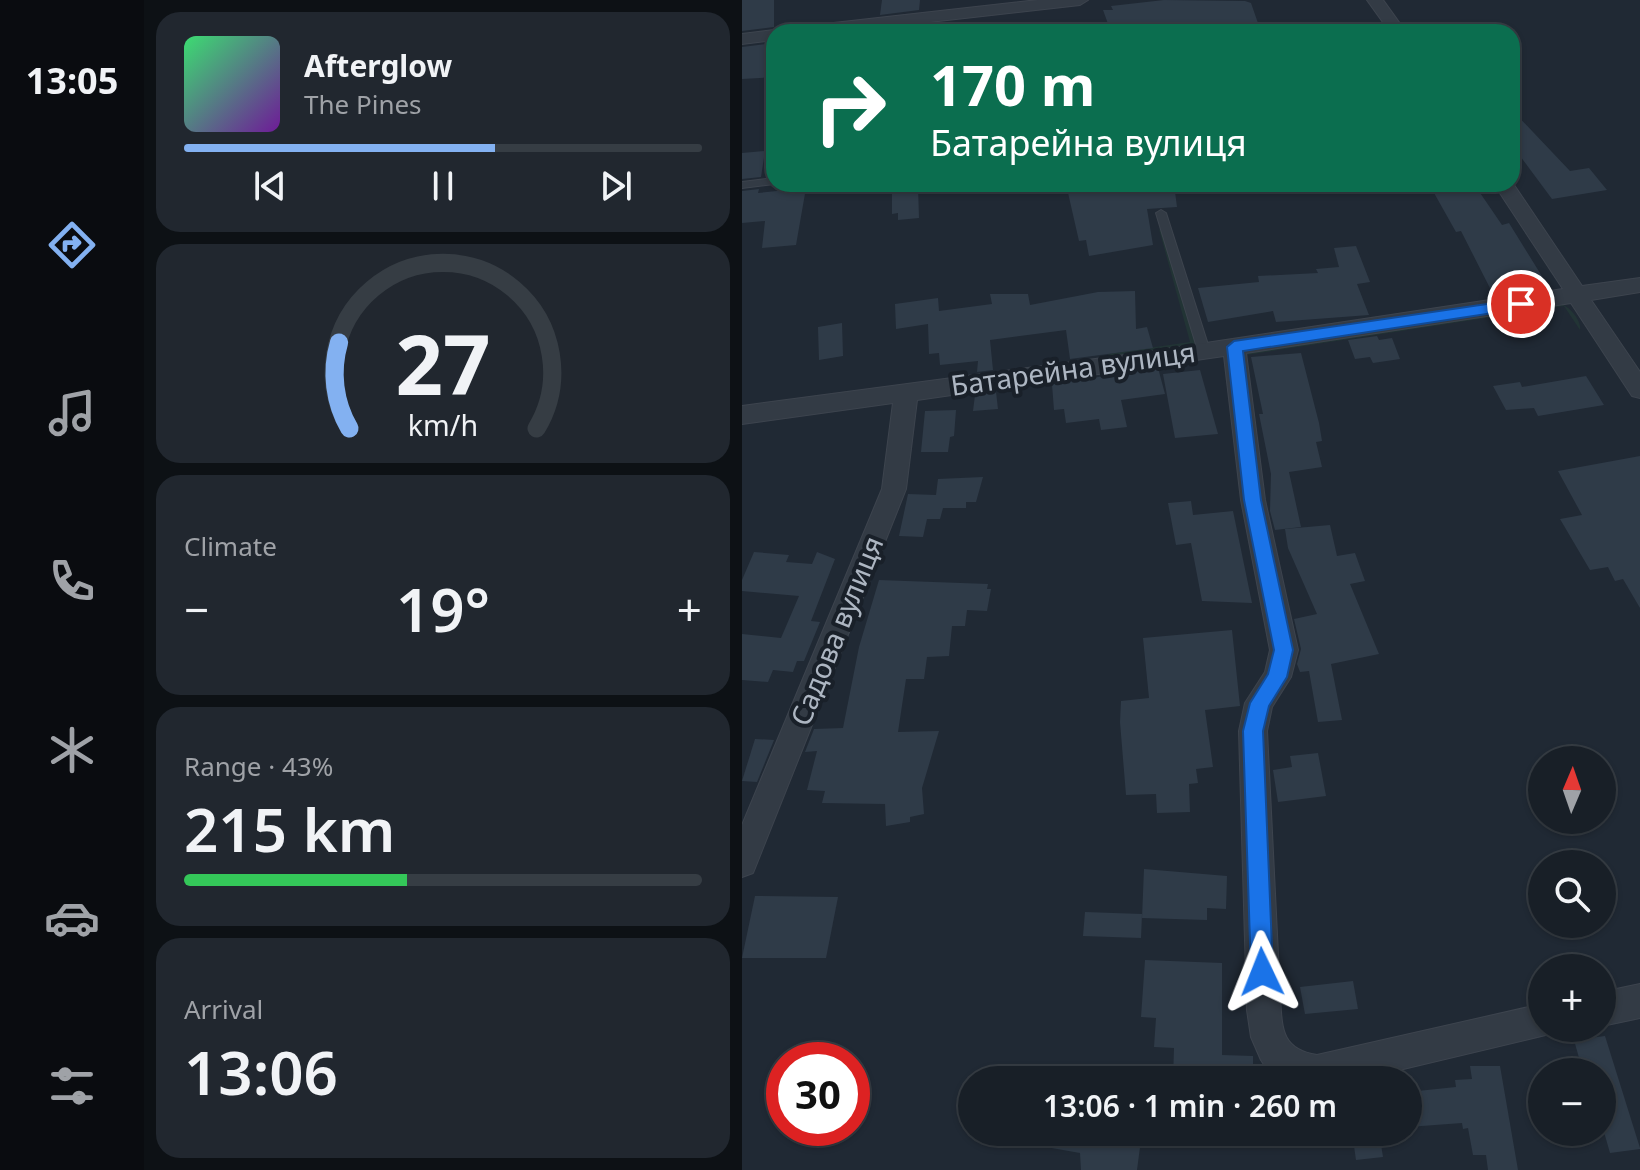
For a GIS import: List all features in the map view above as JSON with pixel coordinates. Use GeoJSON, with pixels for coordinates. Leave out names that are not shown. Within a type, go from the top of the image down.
{"type":"FeatureCollection","features":[{"type":"Feature","properties":{"kind":"street"},"geometry":{"type":"LineString","coordinates":[[868,24],[1080,0]]}},
{"type":"Feature","properties":{"kind":"street"},"geometry":{"type":"LineString","coordinates":[[1375,0],[1392,24]]}},
{"type":"Feature","properties":{"kind":"street"},"geometry":{"type":"LineString","coordinates":[[742,39],[766,36]]}},
{"type":"Feature","properties":{"kind":"street"},"geometry":{"type":"LineString","coordinates":[[1509,192],[1640,390]]}},
{"type":"Feature","properties":{"kind":"street","name":"Батарейна вулиця"},"geometry":{"type":"LineString","coordinates":[[742,415],[1219,349],[1640,285]]}},
{"type":"Feature","properties":{"kind":"street"},"geometry":{"type":"LineString","coordinates":[[1219,349],[1284,650],[1277,677],[1259,703],[1253,731],[1264,1024],[1272,1048],[1282,1061],[1296,1071],[1317,1072],[1528,1024]]}},
{"type":"Feature","properties":{"kind":"street","name":"Садова вулиця"},"geometry":{"type":"LineString","coordinates":[[742,862],[754,812],[894,489],[906,393]]}},
{"type":"Feature","properties":{"kind":"street"},"geometry":{"type":"LineString","coordinates":[[1616,1006],[1640,1001]]}},
{"type":"Feature","properties":{"kind":"lane"},"geometry":{"type":"LineString","coordinates":[[742,185],[766,182]]}},
{"type":"Feature","properties":{"kind":"lane"},"geometry":{"type":"LineString","coordinates":[[1161,213],[1219,349]]}},
{"type":"Feature","properties":{"kind":"shaded area"},"geometry":{"type":"Polygon","coordinates":[[[1159,229],[1165,232],[1197,342],[1185,349],[1114,359],[1108,354],[1190,342],[1159,229]]]}},
{"type":"Feature","properties":{"kind":"shaded area"},"geometry":{"type":"Polygon","coordinates":[[[1563,305],[1575,316],[1580,330],[1564,306],[1246,355],[1245,351],[1563,305]]]}},
{"type":"Feature","properties":{"kind":"building"},"geometry":{"type":"Polygon","coordinates":[[[742,0],[774,0],[774,24],[742,31],[742,0]]]}},
{"type":"Feature","properties":{"kind":"building"},"geometry":{"type":"Polygon","coordinates":[[[882,0],[920,0],[919,10],[880,15],[882,0]]]}},
{"type":"Feature","properties":{"kind":"building"},"geometry":{"type":"Polygon","coordinates":[[[1164,0],[1245,1],[1251,3],[1258,24],[1108,24],[1103,10],[1113,10],[1111,6],[1164,0]]]}},
{"type":"Feature","properties":{"kind":"building"},"geometry":{"type":"Polygon","coordinates":[[[766,44],[766,78],[742,79],[742,47],[766,44]]]}},
{"type":"Feature","properties":{"kind":"building"},"geometry":{"type":"Polygon","coordinates":[[[1520,118],[1570,171],[1589,168],[1607,190],[1552,199],[1520,156],[1520,118]]]}},
{"type":"Feature","properties":{"kind":"building"},"geometry":{"type":"Polygon","coordinates":[[[765,151],[761,177],[742,179],[742,153],[765,151]]]}},
{"type":"Feature","properties":{"kind":"building"},"geometry":{"type":"Polygon","coordinates":[[[759,189],[758,193],[805,192],[796,245],[762,248],[765,221],[742,223],[742,191],[759,189]]]}},
{"type":"Feature","properties":{"kind":"building"},"geometry":{"type":"Polygon","coordinates":[[[892,192],[918,192],[919,218],[898,220],[898,213],[892,214],[892,192]]]}},
{"type":"Feature","properties":{"kind":"building"},"geometry":{"type":"Polygon","coordinates":[[[1068,192],[1175,192],[1177,207],[1147,209],[1153,245],[1089,256],[1086,240],[1079,241],[1068,192]]]}},
{"type":"Feature","properties":{"kind":"building"},"geometry":{"type":"Polygon","coordinates":[[[1434,192],[1479,192],[1502,225],[1509,223],[1548,286],[1494,296],[1461,231],[1456,232],[1434,192]]]}},
{"type":"Feature","properties":{"kind":"building"},"geometry":{"type":"Polygon","coordinates":[[[1356,246],[1370,282],[1357,284],[1369,315],[1276,322],[1273,311],[1208,322],[1198,288],[1259,282],[1258,276],[1318,273],[1316,269],[1339,267],[1334,248],[1356,246]]]}},
{"type":"Feature","properties":{"kind":"building"},"geometry":{"type":"Polygon","coordinates":[[[1135,291],[1136,329],[1147,327],[1153,348],[1070,359],[1066,330],[990,340],[993,370],[977,372],[978,361],[940,365],[939,353],[929,354],[928,324],[896,329],[895,304],[938,298],[939,311],[992,304],[990,294],[1028,294],[1030,305],[1098,292],[1135,291]]]}},
{"type":"Feature","properties":{"kind":"building"},"geometry":{"type":"Polygon","coordinates":[[[1529,312],[1540,332],[1515,335],[1504,316],[1529,312]]]}},
{"type":"Feature","properties":{"kind":"building"},"geometry":{"type":"Polygon","coordinates":[[[842,323],[843,356],[819,360],[818,327],[842,323]]]}},
{"type":"Feature","properties":{"kind":"building"},"geometry":{"type":"Polygon","coordinates":[[[1377,336],[1379,340],[1392,338],[1400,359],[1373,363],[1370,357],[1355,359],[1348,340],[1377,336]]]}},
{"type":"Feature","properties":{"kind":"building"},"geometry":{"type":"Polygon","coordinates":[[[1301,353],[1319,423],[1322,441],[1316,442],[1322,467],[1289,472],[1301,527],[1275,530],[1270,511],[1271,474],[1259,414],[1263,414],[1251,357],[1301,353]]]}},
{"type":"Feature","properties":{"kind":"building"},"geometry":{"type":"Polygon","coordinates":[[[1158,368],[1165,394],[1121,400],[1127,427],[1101,430],[1099,419],[1066,423],[1064,409],[1054,410],[1052,384],[1158,368]]]}},
{"type":"Feature","properties":{"kind":"building"},"geometry":{"type":"Polygon","coordinates":[[[1200,370],[1218,434],[1175,438],[1163,374],[1200,370]]]}},
{"type":"Feature","properties":{"kind":"building"},"geometry":{"type":"Polygon","coordinates":[[[1586,376],[1604,405],[1538,416],[1534,408],[1506,410],[1493,386],[1520,382],[1522,387],[1586,376]]]}},
{"type":"Feature","properties":{"kind":"building"},"geometry":{"type":"Polygon","coordinates":[[[996,392],[998,409],[973,411],[975,395],[996,392]]]}},
{"type":"Feature","properties":{"kind":"building"},"geometry":{"type":"Polygon","coordinates":[[[956,410],[954,436],[950,437],[948,452],[921,452],[925,411],[956,410]]]}},
{"type":"Feature","properties":{"kind":"building"},"geometry":{"type":"Polygon","coordinates":[[[1640,456],[1640,608],[1623,579],[1615,581],[1608,567],[1590,570],[1560,519],[1582,515],[1558,471],[1640,456]]]}},
{"type":"Feature","properties":{"kind":"building"},"geometry":{"type":"Polygon","coordinates":[[[983,477],[976,502],[966,502],[966,508],[943,508],[940,519],[927,519],[923,537],[899,536],[908,494],[936,495],[938,479],[983,477]]]}},
{"type":"Feature","properties":{"kind":"building"},"geometry":{"type":"Polygon","coordinates":[[[1191,501],[1193,515],[1233,511],[1252,603],[1202,601],[1191,543],[1176,545],[1168,503],[1191,501]]]}},
{"type":"Feature","properties":{"kind":"building"},"geometry":{"type":"Polygon","coordinates":[[[1330,525],[1337,556],[1355,553],[1365,581],[1350,584],[1379,654],[1331,664],[1342,720],[1318,722],[1309,671],[1300,672],[1297,664],[1301,649],[1294,619],[1317,614],[1288,548],[1285,529],[1330,525]]]}},
{"type":"Feature","properties":{"kind":"building"},"geometry":{"type":"Polygon","coordinates":[[[754,552],[789,555],[786,562],[812,564],[817,552],[835,559],[811,621],[820,622],[804,661],[797,661],[793,672],[773,670],[768,682],[742,680],[742,634],[781,638],[799,596],[742,591],[742,580],[754,552]]]}},
{"type":"Feature","properties":{"kind":"building"},"geometry":{"type":"Polygon","coordinates":[[[879,580],[988,584],[987,589],[991,589],[987,611],[967,610],[965,626],[952,626],[949,656],[927,657],[924,679],[906,679],[898,732],[939,731],[922,788],[924,814],[910,817],[910,822],[886,826],[885,804],[822,803],[825,791],[807,790],[817,751],[805,752],[814,729],[843,728],[859,647],[879,580]]]}},
{"type":"Feature","properties":{"kind":"building"},"geometry":{"type":"Polygon","coordinates":[[[1232,630],[1240,706],[1205,710],[1213,767],[1196,769],[1198,783],[1189,784],[1190,812],[1157,813],[1156,794],[1126,795],[1120,722],[1121,701],[1149,698],[1143,638],[1232,630]]]}},
{"type":"Feature","properties":{"kind":"building"},"geometry":{"type":"Polygon","coordinates":[[[755,739],[774,740],[757,782],[742,781],[755,739]]]}},
{"type":"Feature","properties":{"kind":"building"},"geometry":{"type":"Polygon","coordinates":[[[1318,753],[1326,796],[1278,802],[1273,770],[1292,767],[1290,756],[1318,753]]]}},
{"type":"Feature","properties":{"kind":"building"},"geometry":{"type":"Polygon","coordinates":[[[1144,869],[1227,876],[1226,909],[1207,908],[1207,920],[1142,918],[1144,869]]]}},
{"type":"Feature","properties":{"kind":"building"},"geometry":{"type":"Polygon","coordinates":[[[755,896],[838,897],[826,958],[742,958],[755,896]]]}},
{"type":"Feature","properties":{"kind":"building"},"geometry":{"type":"Polygon","coordinates":[[[1085,912],[1142,914],[1141,938],[1083,936],[1085,912]]]}},
{"type":"Feature","properties":{"kind":"building"},"geometry":{"type":"Polygon","coordinates":[[[1145,960],[1222,963],[1222,1055],[1253,1056],[1253,1066],[1173,1066],[1174,1048],[1154,1047],[1156,1018],[1141,1017],[1145,960]]]}},
{"type":"Feature","properties":{"kind":"building"},"geometry":{"type":"Polygon","coordinates":[[[1353,981],[1358,1009],[1305,1014],[1300,987],[1353,981]]]}},
{"type":"Feature","properties":{"kind":"building"},"geometry":{"type":"Polygon","coordinates":[[[1575,1042],[1607,1042],[1612,1058],[1579,1058],[1575,1042]]]}},
{"type":"Feature","properties":{"kind":"building"},"geometry":{"type":"Polygon","coordinates":[[[1470,1066],[1500,1066],[1518,1170],[1488,1170],[1486,1155],[1473,1155],[1468,1128],[1463,1129],[1462,1123],[1422,1126],[1422,1091],[1456,1087],[1455,1080],[1472,1079],[1470,1066]]]}},
{"type":"Feature","properties":{"kind":"building"},"geometry":{"type":"Polygon","coordinates":[[[1616,1072],[1640,1149],[1610,1153],[1608,1146],[1616,1146],[1616,1072]]]}},
{"type":"Feature","properties":{"kind":"building"},"geometry":{"type":"Polygon","coordinates":[[[1040,1146],[1140,1146],[1137,1170],[1081,1170],[1080,1153],[1040,1146]]]}},
{"type":"Feature","properties":{"kind":"building"},"geometry":{"type":"Polygon","coordinates":[[[1354,1146],[1381,1146],[1383,1157],[1356,1160],[1354,1146]]]}},
{"type":"Feature","properties":{"kind":"route"},"geometry":{"type":"LineString","coordinates":[[1262,972],[1253,731],[1259,703],[1277,677],[1284,650],[1253,500],[1234,347],[1521,304]]}}]}
